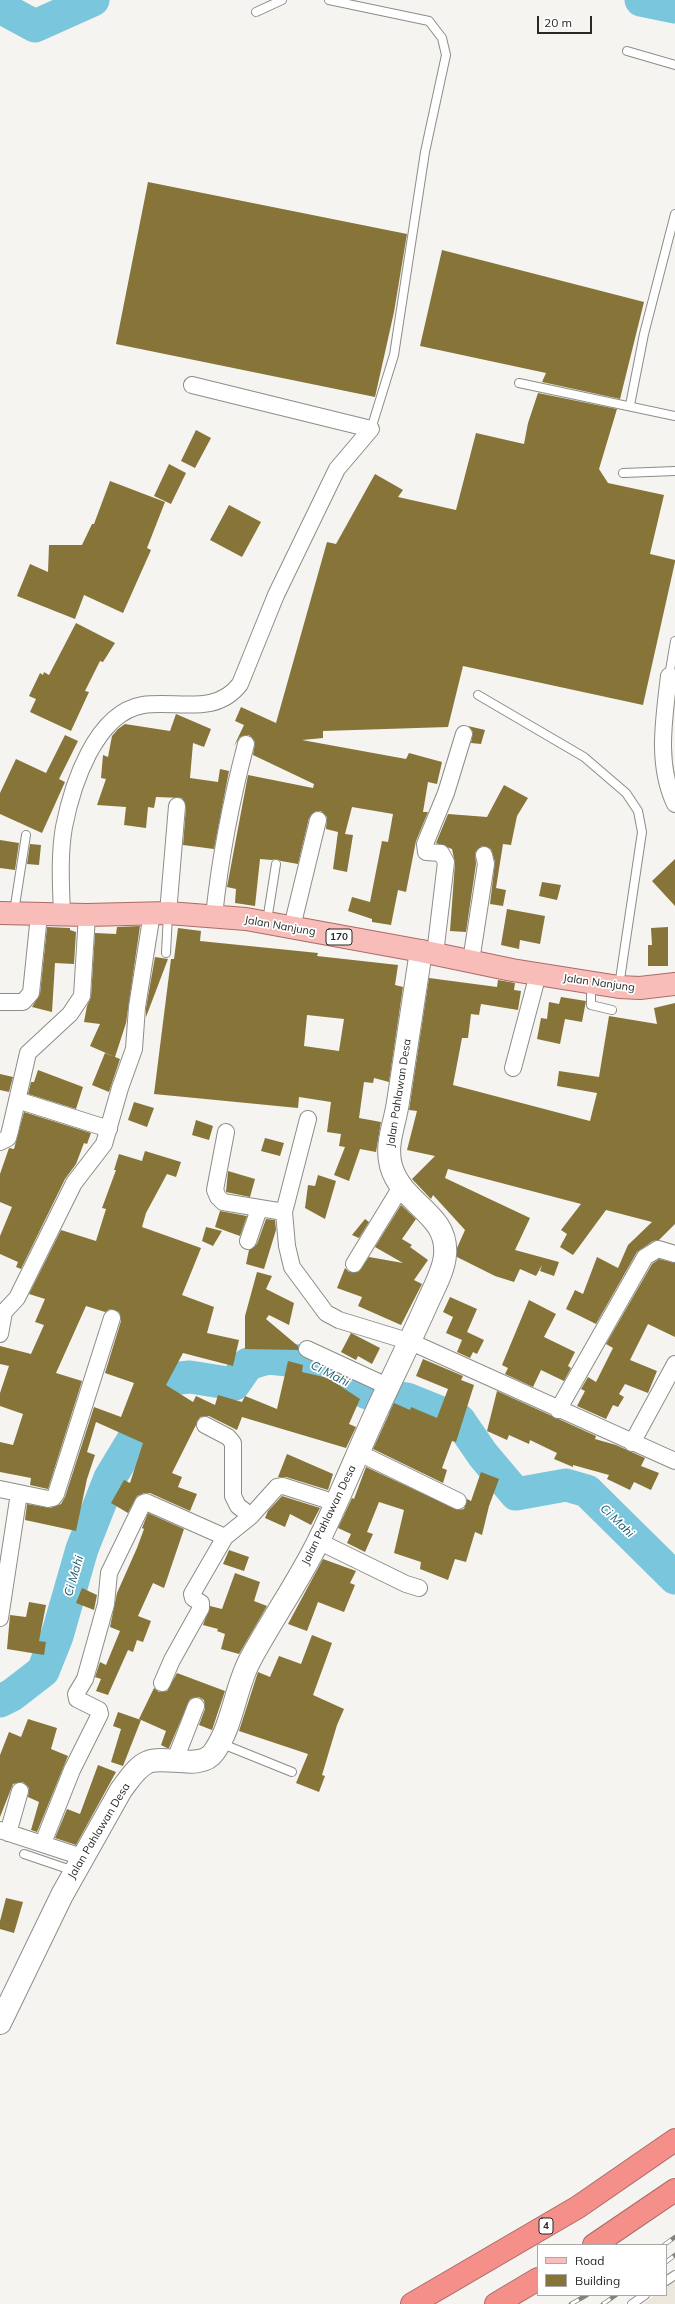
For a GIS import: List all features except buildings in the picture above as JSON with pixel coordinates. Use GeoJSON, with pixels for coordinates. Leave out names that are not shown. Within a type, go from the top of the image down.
{"type":"FeatureCollection","features":[{"type":"Feature","properties":{"kind":"highway","name":"4"},"geometry":{"type":"LineString","coordinates":[[412,2304],[578,2207],[675,2140]]}},
{"type":"Feature","properties":{"kind":"highway"},"geometry":{"type":"LineString","coordinates":[[595,2244],[675,2190]]}},
{"type":"Feature","properties":{"kind":"highway"},"geometry":{"type":"LineString","coordinates":[[496,2304],[537,2280]]}},
{"type":"Feature","properties":{"kind":"main road","name":"Jalan Nanjung"},"geometry":{"type":"LineString","coordinates":[[7,914],[87,915],[160,913],[267,921],[538,974],[592,983],[640,988],[675,984]]}},
{"type":"Feature","properties":{"kind":"main road","name":"Jalan Pahlawan Desa"},"geometry":{"type":"LineString","coordinates":[[0,2023],[5,2001],[78,1864],[121,1790],[138,1769],[154,1760],[198,1761],[213,1754],[219,1743],[249,1662],[318,1542],[385,1394],[411,1342],[442,1267],[446,1250],[445,1241],[436,1221],[413,1202],[401,1187],[392,1167],[390,1141],[428,952]]}},
{"type":"Feature","properties":{"kind":"street"},"geometry":{"type":"LineString","coordinates":[[62,915],[61,879],[64,827],[78,777],[97,738],[116,718],[135,708],[148,705],[210,703],[222,700],[233,693],[240,684],[276,595],[337,469],[371,429],[192,385]]}},
{"type":"Feature","properties":{"kind":"street"},"geometry":{"type":"LineString","coordinates":[[672,677],[662,756],[670,793],[675,804]]}},
{"type":"Feature","properties":{"kind":"street"},"geometry":{"type":"LineString","coordinates":[[428,952],[446,862],[441,853],[426,852],[425,844],[446,793],[464,734]]}},
{"type":"Feature","properties":{"kind":"street"},"geometry":{"type":"LineString","coordinates":[[214,916],[221,855],[235,786],[246,744]]}},
{"type":"Feature","properties":{"kind":"street"},"geometry":{"type":"LineString","coordinates":[[0,1334],[2,1312],[17,1298],[74,1183],[104,1144],[134,1049],[137,1007],[160,913],[177,806]]}},
{"type":"Feature","properties":{"kind":"street"},"geometry":{"type":"LineString","coordinates":[[292,927],[318,820]]}},
{"type":"Feature","properties":{"kind":"street"},"geometry":{"type":"LineString","coordinates":[[471,961],[486,864],[484,855]]}},
{"type":"Feature","properties":{"kind":"street"},"geometry":{"type":"LineString","coordinates":[[0,1002],[23,1002],[31,993],[39,915]]}},
{"type":"Feature","properties":{"kind":"street"},"geometry":{"type":"LineString","coordinates":[[0,1142],[8,1138],[28,1053],[70,1014],[82,996],[87,915]]}},
{"type":"Feature","properties":{"kind":"street"},"geometry":{"type":"LineString","coordinates":[[513,1068],[538,974]]}},
{"type":"Feature","properties":{"kind":"street"},"geometry":{"type":"LineString","coordinates":[[17,1100],[108,1129]]}},
{"type":"Feature","properties":{"kind":"street"},"geometry":{"type":"LineString","coordinates":[[308,1119],[284,1212],[292,1268],[326,1313],[340,1320],[411,1342],[558,1410],[675,1461]]}},
{"type":"Feature","properties":{"kind":"street"},"geometry":{"type":"LineString","coordinates":[[226,1132],[215,1190],[218,1197],[222,1202],[284,1212]]}},
{"type":"Feature","properties":{"kind":"street"},"geometry":{"type":"LineString","coordinates":[[354,1264],[401,1187]]}},
{"type":"Feature","properties":{"kind":"street"},"geometry":{"type":"LineString","coordinates":[[248,1241],[259,1209]]}},
{"type":"Feature","properties":{"kind":"street"},"geometry":{"type":"LineString","coordinates":[[558,1410],[644,1257],[658,1249],[675,1254]]}},
{"type":"Feature","properties":{"kind":"street"},"geometry":{"type":"LineString","coordinates":[[0,1489],[48,1499],[53,1498],[56,1494],[112,1318]]}},
{"type":"Feature","properties":{"kind":"street"},"geometry":{"type":"LineString","coordinates":[[307,1349],[385,1394]]}},
{"type":"Feature","properties":{"kind":"street"},"geometry":{"type":"LineString","coordinates":[[632,1443],[675,1364]]}},
{"type":"Feature","properties":{"kind":"street"},"geometry":{"type":"LineString","coordinates":[[205,1425],[228,1437],[233,1443],[233,1496],[238,1506],[251,1516]]}},
{"type":"Feature","properties":{"kind":"street"},"geometry":{"type":"LineString","coordinates":[[359,1453],[458,1501]]}},
{"type":"Feature","properties":{"kind":"street"},"geometry":{"type":"LineString","coordinates":[[162,1683],[172,1660],[201,1608],[201,1603],[193,1598],[192,1594],[225,1537],[251,1516],[278,1487],[281,1486],[336,1503]]}},
{"type":"Feature","properties":{"kind":"street"},"geometry":{"type":"LineString","coordinates":[[0,1618],[19,1493]]}},
{"type":"Feature","properties":{"kind":"street"},"geometry":{"type":"LineString","coordinates":[[43,1843],[72,1770],[100,1714],[99,1710],[76,1699],[76,1694],[85,1679],[106,1604],[109,1573],[143,1503],[146,1502],[225,1537]]}},
{"type":"Feature","properties":{"kind":"street"},"geometry":{"type":"LineString","coordinates":[[318,1542],[406,1584],[419,1588]]}},
{"type":"Feature","properties":{"kind":"street"},"geometry":{"type":"LineString","coordinates":[[175,1760],[196,1706]]}},
{"type":"Feature","properties":{"kind":"street"},"geometry":{"type":"LineString","coordinates":[[20,1792],[4,1832],[43,1843],[78,1864]]}},
{"type":"Feature","properties":{"kind":"lane"},"geometry":{"type":"LineString","coordinates":[[256,12],[282,0]]}},
{"type":"Feature","properties":{"kind":"lane"},"geometry":{"type":"LineString","coordinates":[[329,0],[429,21],[442,38],[446,55],[425,152],[394,355],[371,429]]}},
{"type":"Feature","properties":{"kind":"lane"},"geometry":{"type":"LineString","coordinates":[[627,51],[675,65]]}},
{"type":"Feature","properties":{"kind":"lane"},"geometry":{"type":"LineString","coordinates":[[630,405],[644,334],[675,214]]}},
{"type":"Feature","properties":{"kind":"lane"},"geometry":{"type":"LineString","coordinates":[[519,383],[630,405],[675,416]]}},
{"type":"Feature","properties":{"kind":"lane"},"geometry":{"type":"LineString","coordinates":[[623,473],[675,471]]}},
{"type":"Feature","properties":{"kind":"lane"},"geometry":{"type":"LineString","coordinates":[[672,677],[675,641]]}},
{"type":"Feature","properties":{"kind":"lane"},"geometry":{"type":"LineString","coordinates":[[478,695],[584,758],[626,793],[638,811],[642,832],[619,987]]}},
{"type":"Feature","properties":{"kind":"lane"},"geometry":{"type":"LineString","coordinates":[[7,914],[26,835]]}},
{"type":"Feature","properties":{"kind":"lane"},"geometry":{"type":"LineString","coordinates":[[267,921],[276,864]]}},
{"type":"Feature","properties":{"kind":"lane"},"geometry":{"type":"LineString","coordinates":[[160,913],[166,954]]}},
{"type":"Feature","properties":{"kind":"lane"},"geometry":{"type":"LineString","coordinates":[[592,983],[590,1005],[612,1010]]}},
{"type":"Feature","properties":{"kind":"lane"},"geometry":{"type":"LineString","coordinates":[[219,1743],[292,1772]]}},
{"type":"Feature","properties":{"kind":"lane"},"geometry":{"type":"LineString","coordinates":[[24,1854],[78,1864]]}},
{"type":"Feature","properties":{"kind":"lane"},"geometry":{"type":"LineString","coordinates":[[632,2304],[644,2296]]}},
{"type":"Feature","properties":{"kind":"shaded area"},"geometry":{"type":"Polygon","coordinates":[[[675,2280],[675,2304],[643,2304],[654,2296],[667,2296],[667,2286],[675,2280]]]}},
{"type":"Feature","properties":{"kind":"waterway"},"geometry":{"type":"LineString","coordinates":[[0,7],[35,26],[93,0]]}},
{"type":"Feature","properties":{"kind":"waterway"},"geometry":{"type":"LineString","coordinates":[[641,0],[675,7]]}},
{"type":"Feature","properties":{"kind":"waterway","name":"Ci Mahi"},"geometry":{"type":"LineString","coordinates":[[0,1701],[12,1695],[43,1671],[57,1636],[82,1549],[110,1478],[145,1420],[157,1392],[170,1379],[190,1377],[234,1384],[248,1364],[268,1358],[308,1362],[367,1393],[407,1399],[459,1420],[483,1455],[516,1494],[566,1485],[587,1491],[675,1578]]}},
{"type":"Feature","properties":{"kind":"railway"},"geometry":{"type":"LineString","coordinates":[[665,2244],[675,2237]]}},
{"type":"Feature","properties":{"kind":"railway"},"geometry":{"type":"LineString","coordinates":[[667,2261],[675,2255]]}},
{"type":"Feature","properties":{"kind":"railway"},"geometry":{"type":"LineString","coordinates":[[571,2304],[585,2296]]}},
{"type":"Feature","properties":{"kind":"railway"},"geometry":{"type":"LineString","coordinates":[[603,2304],[615,2296]]}}]}
